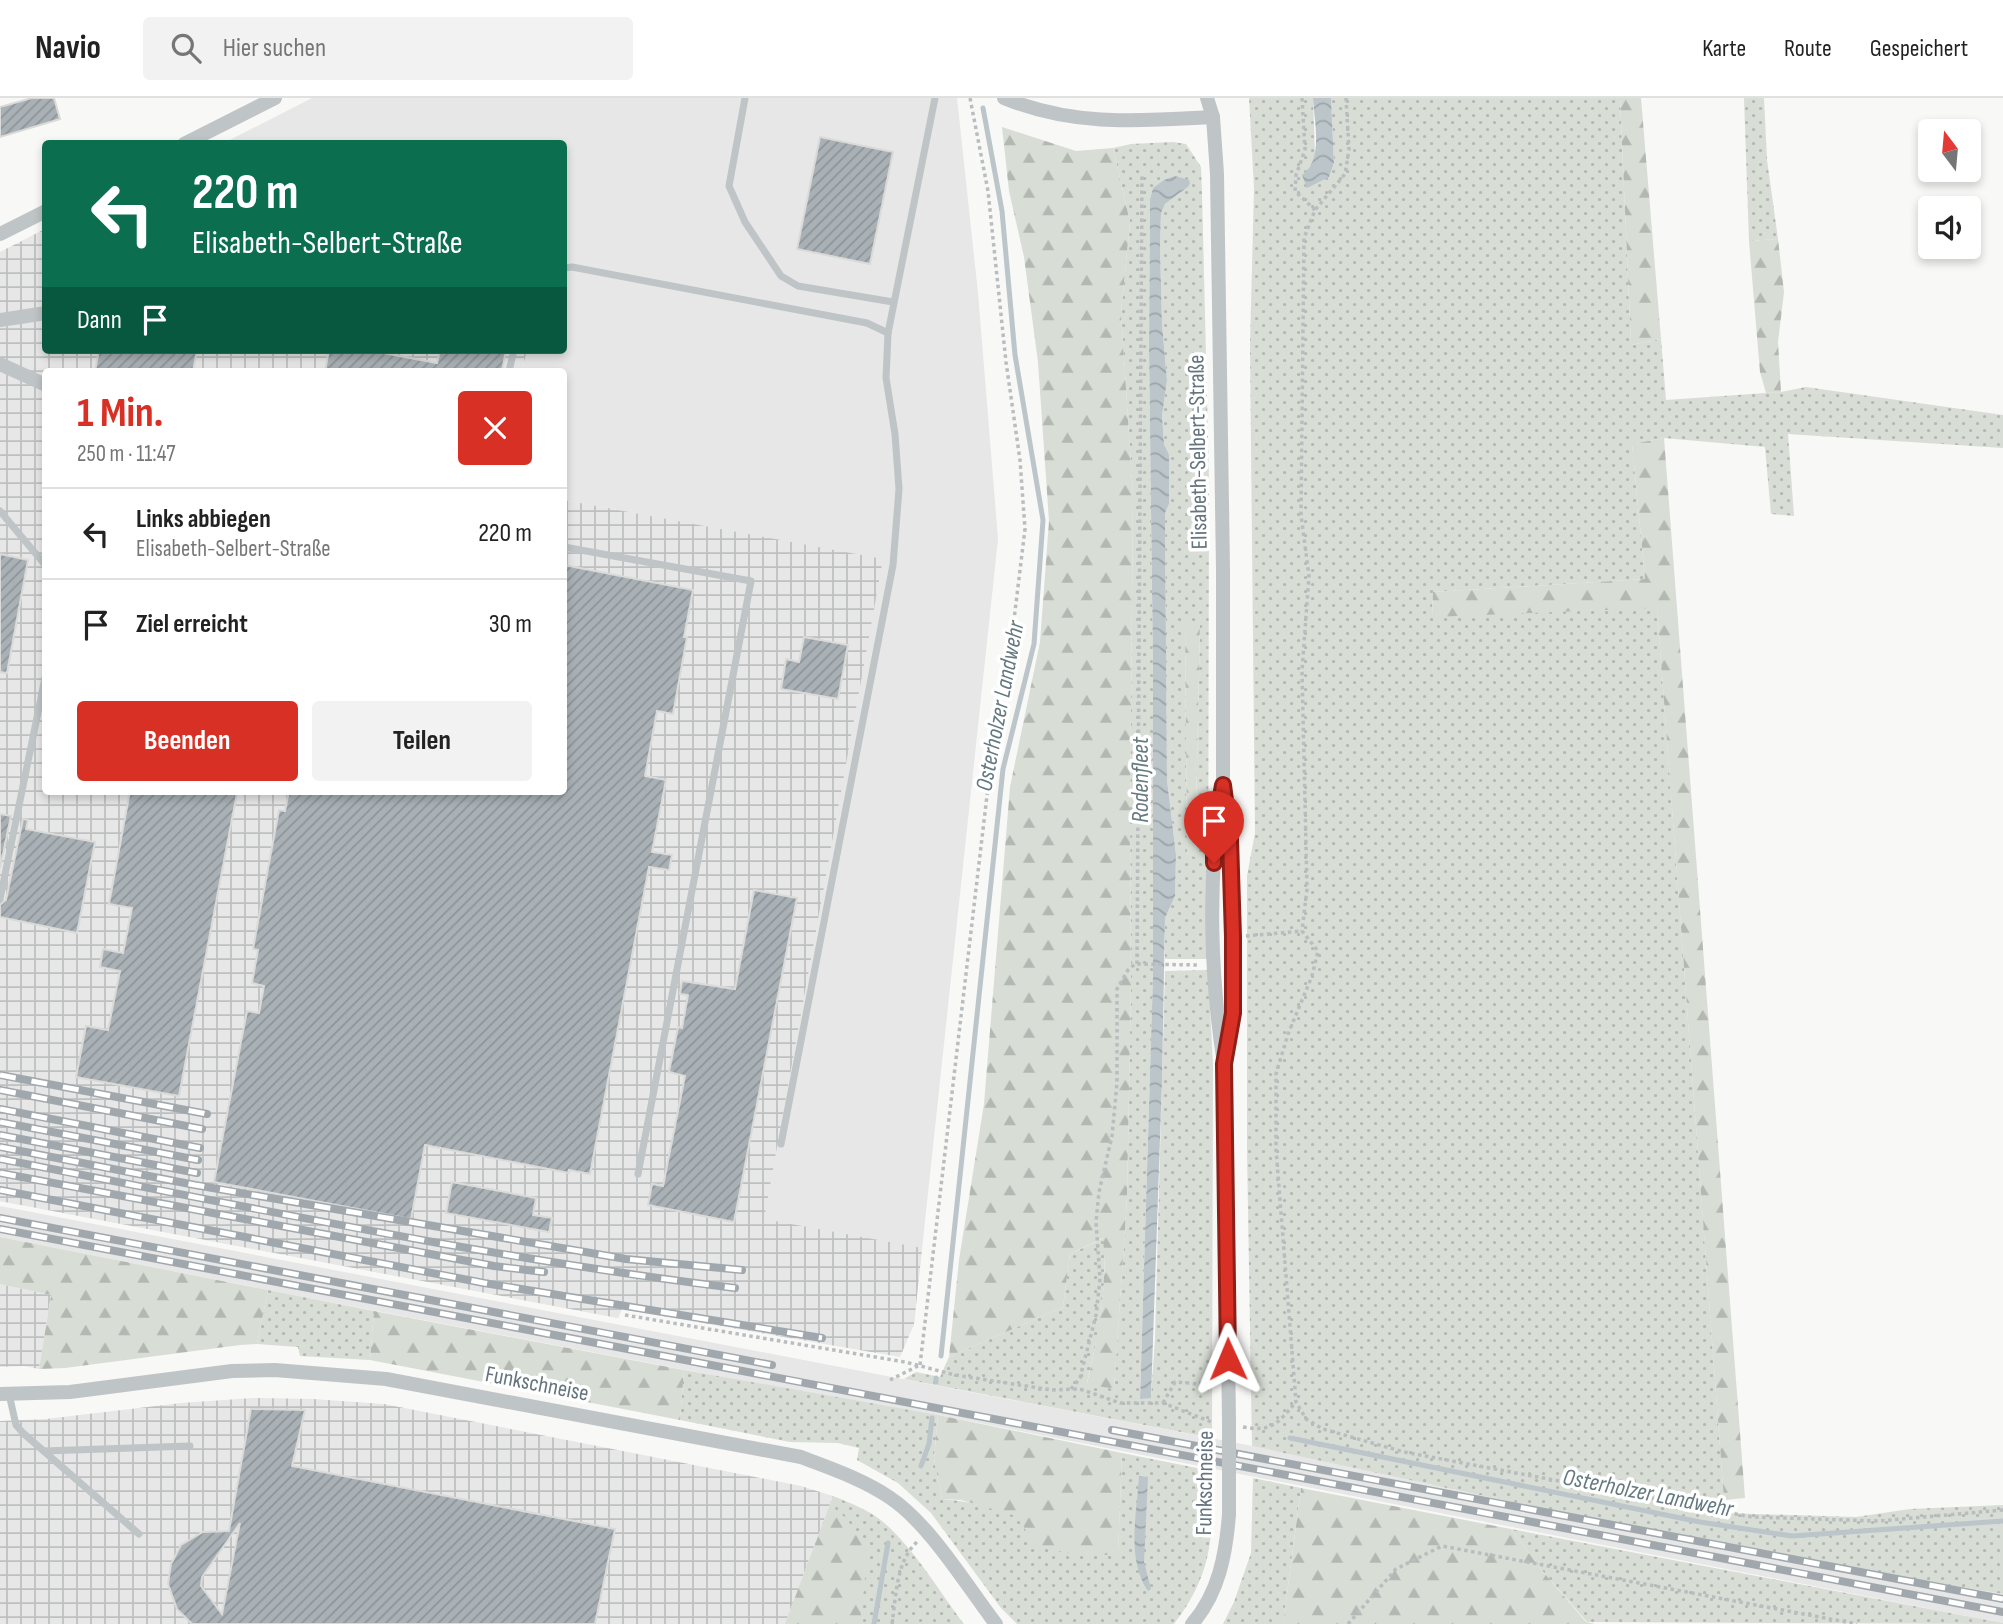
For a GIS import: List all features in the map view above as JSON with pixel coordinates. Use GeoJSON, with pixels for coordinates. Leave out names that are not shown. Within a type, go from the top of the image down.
{"type":"FeatureCollection","features":[{"type":"Feature","properties":{"kind":"street"},"geometry":{"type":"LineString","coordinates":[[202,139],[275,98]]}},
{"type":"Feature","properties":{"kind":"street"},"geometry":{"type":"LineString","coordinates":[[1004,98],[1044,112],[1080,119],[1118,122],[1213,117]]}},
{"type":"Feature","properties":{"kind":"street","name":"Elisabeth-Selbert-Straße"},"geometry":{"type":"LineString","coordinates":[[1207,98],[1213,117],[1217,188],[1223,570],[1223,785],[1230,839],[1233,937],[1233,1013],[1224,1064]]}},
{"type":"Feature","properties":{"kind":"street","name":"Elisabeth-Selbert-Straße"},"geometry":{"type":"LineString","coordinates":[[1213,117],[1219,98]]}},
{"type":"Feature","properties":{"kind":"street"},"geometry":{"type":"LineString","coordinates":[[0,234],[42,213]]}},
{"type":"Feature","properties":{"kind":"street"},"geometry":{"type":"LineString","coordinates":[[0,320],[42,314]]}},
{"type":"Feature","properties":{"kind":"street"},"geometry":{"type":"LineString","coordinates":[[0,364],[42,383]]}},
{"type":"Feature","properties":{"kind":"street","name":"Elisabeth-Selbert-Straße"},"geometry":{"type":"LineString","coordinates":[[1223,785],[1214,838],[1213,965],[1216,1013],[1224,1064],[1229,1419]]}},
{"type":"Feature","properties":{"kind":"street","name":"Funkschneise"},"geometry":{"type":"LineString","coordinates":[[5,1394],[69,1392],[232,1371],[275,1370],[386,1379],[801,1457],[853,1476],[890,1498],[928,1534],[996,1624]]}},
{"type":"Feature","properties":{"kind":"street","name":"Funkschneise"},"geometry":{"type":"LineString","coordinates":[[1192,1624],[1214,1591],[1227,1542],[1229,1419]]}},
{"type":"Feature","properties":{"kind":"lane"},"geometry":{"type":"LineString","coordinates":[[745,98],[729,186],[745,222],[781,276],[798,286],[893,302]]}},
{"type":"Feature","properties":{"kind":"lane"},"geometry":{"type":"LineString","coordinates":[[781,1144],[893,565],[899,489],[895,434],[886,378],[888,333],[935,98]]}},
{"type":"Feature","properties":{"kind":"lane"},"geometry":{"type":"LineString","coordinates":[[567,268],[867,323],[888,333]]}},
{"type":"Feature","properties":{"kind":"lane"},"geometry":{"type":"LineString","coordinates":[[0,511],[42,561]]}},
{"type":"Feature","properties":{"kind":"lane"},"geometry":{"type":"LineString","coordinates":[[567,548],[751,581],[638,1174]]}},
{"type":"Feature","properties":{"kind":"lane"},"geometry":{"type":"LineString","coordinates":[[0,899],[42,693]]}},
{"type":"Feature","properties":{"kind":"lane"},"geometry":{"type":"LineString","coordinates":[[5,1394],[16,1425],[139,1534]]}},
{"type":"Feature","properties":{"kind":"lane"},"geometry":{"type":"LineString","coordinates":[[43,1451],[190,1446]]}},
{"type":"Feature","properties":{"kind":"path"},"geometry":{"type":"LineString","coordinates":[[920,1365],[992,753],[1012,636],[1025,529],[1020,460],[1006,362],[988,191],[970,98]]}},
{"type":"Feature","properties":{"kind":"path"},"geometry":{"type":"LineString","coordinates":[[1302,98],[1305,150],[1296,175],[1296,191],[1315,210]]}},
{"type":"Feature","properties":{"kind":"path"},"geometry":{"type":"LineString","coordinates":[[1346,98],[1349,150],[1345,174],[1315,210],[1304,238],[1301,515],[1309,576],[1302,671],[1307,889],[1302,931],[1318,951],[1312,976],[1276,1074],[1276,1149],[1296,1402],[1306,1419],[1323,1429],[1404,1452],[1752,1517],[1879,1521],[2003,1510]]}},
{"type":"Feature","properties":{"kind":"path"},"geometry":{"type":"LineString","coordinates":[[1137,964],[1142,176]]}},
{"type":"Feature","properties":{"kind":"path"},"geometry":{"type":"LineString","coordinates":[[1233,937],[1302,931]]}},
{"type":"Feature","properties":{"kind":"path"},"geometry":{"type":"LineString","coordinates":[[1070,1389],[1080,1378],[1096,1315],[1100,1279],[1097,1222],[1099,1192],[1112,1136],[1117,1083],[1117,989],[1128,970],[1137,964],[1168,964]]}},
{"type":"Feature","properties":{"kind":"path"},"geometry":{"type":"LineString","coordinates":[[625,1315],[920,1365],[955,1375],[1052,1390],[1080,1389],[1120,1403],[1163,1403],[1175,1382],[1229,1385]]}},
{"type":"Feature","properties":{"kind":"path"},"geometry":{"type":"LineString","coordinates":[[890,1380],[920,1365]]}},
{"type":"Feature","properties":{"kind":"path"},"geometry":{"type":"LineString","coordinates":[[892,1624],[899,1573],[914,1545],[928,1534]]}},
{"type":"Feature","properties":{"kind":"path"},"geometry":{"type":"LineString","coordinates":[[1348,1624],[1396,1569],[1442,1546],[1857,1624]]}},
{"type":"Feature","properties":{"kind":"shaded area"},"geometry":{"type":"Polygon","coordinates":[[[312,98],[957,98],[978,293],[998,539],[914,1324],[901,1354],[622,1309],[618,1318],[0,1201],[0,1066],[216,1112],[883,560],[567,501],[567,368],[523,368],[526,354],[567,354],[567,140],[230,140],[312,98]]]}},
{"type":"Feature","properties":{"kind":"shaded area"},"geometry":{"type":"Polygon","coordinates":[[[42,231],[42,354],[526,354],[523,368],[42,368],[42,795],[567,795],[567,501],[883,559],[764,1219],[922,1248],[914,1324],[900,1357],[622,1309],[618,1318],[0,1201],[0,252],[42,231]]]}},
{"type":"Feature","properties":{"kind":"shaded area"},"geometry":{"type":"Polygon","coordinates":[[[0,1206],[1252,1446],[1716,1546],[2003,1594],[2003,1623],[938,1415],[806,1393],[0,1237],[0,1206]]]}},
{"type":"Feature","properties":{"kind":"shaded area"},"geometry":{"type":"Polygon","coordinates":[[[0,1284],[51,1295],[39,1369],[24,1366],[0,1367],[0,1284]]]}},
{"type":"Feature","properties":{"kind":"shaded area"},"geometry":{"type":"Polygon","coordinates":[[[253,1398],[384,1404],[801,1486],[833,1496],[785,1624],[0,1624],[0,1421],[46,1419],[181,1403],[253,1398]]]}},
{"type":"Feature","properties":{"kind":"green space"},"geometry":{"type":"Polygon","coordinates":[[[1249,98],[1313,98],[1315,156],[1310,170],[1329,177],[1334,163],[1331,98],[1620,98],[1631,345],[1661,339],[1666,400],[1781,392],[1806,387],[2003,415],[2003,448],[1788,434],[1794,516],[1771,514],[1765,447],[1664,438],[1632,444],[1645,579],[1433,592],[1432,616],[1657,607],[1725,1513],[1856,1517],[1910,1509],[2003,1505],[2003,1594],[1716,1546],[1252,1446],[1247,1151],[1247,876],[1255,833],[1250,346],[1254,188],[1249,98]]]}},
{"type":"Feature","properties":{"kind":"green space"},"geometry":{"type":"Polygon","coordinates":[[[1620,98],[1641,98],[1661,339],[1631,345],[1620,98]]]}},
{"type":"Feature","properties":{"kind":"green space"},"geometry":{"type":"Polygon","coordinates":[[[1744,98],[1764,98],[1767,160],[1778,239],[1749,241],[1744,98]]]}},
{"type":"Feature","properties":{"kind":"green space"},"geometry":{"type":"Polygon","coordinates":[[[1002,127],[1076,151],[1113,148],[1130,222],[1121,313],[1133,495],[1131,984],[1127,1199],[1114,1389],[1087,1384],[1103,1293],[1103,1238],[1070,1254],[1063,1307],[949,1357],[959,1260],[984,1104],[1010,787],[1040,642],[1049,521],[1038,362],[1024,257],[1009,191],[1002,127]]]}},
{"type":"Feature","properties":{"kind":"green space"},"geometry":{"type":"Polygon","coordinates":[[[1131,144],[1186,144],[1201,167],[1209,479],[1208,959],[1165,959],[1165,918],[1175,896],[1176,855],[1167,780],[1165,513],[1169,504],[1169,456],[1164,444],[1162,416],[1167,380],[1160,246],[1161,213],[1165,204],[1188,187],[1153,188],[1150,199],[1149,347],[1153,975],[1140,1398],[1151,1398],[1155,1337],[1165,971],[1208,970],[1213,1064],[1212,1438],[904,1379],[916,1372],[940,1377],[949,1357],[1063,1307],[1070,1254],[1104,1238],[1104,1285],[1099,1329],[1087,1383],[1114,1388],[1127,1199],[1131,984],[1133,495],[1121,313],[1130,222],[1113,148],[1131,144]],[[1200,624],[1185,625],[1187,853],[1195,857],[1200,624]]]}},
{"type":"Feature","properties":{"kind":"green space"},"geometry":{"type":"Polygon","coordinates":[[[1778,239],[1784,292],[1778,342],[1781,392],[1766,393],[1760,372],[1749,241],[1778,239]]]}},
{"type":"Feature","properties":{"kind":"green space"},"geometry":{"type":"Polygon","coordinates":[[[1664,438],[1745,1498],[1724,1500],[1657,608],[1432,617],[1433,592],[1645,579],[1632,444],[1664,438]]]}},
{"type":"Feature","properties":{"kind":"green space"},"geometry":{"type":"Polygon","coordinates":[[[1185,624],[1200,624],[1195,857],[1187,853],[1185,624]]]}},
{"type":"Feature","properties":{"kind":"green space"},"geometry":{"type":"Polygon","coordinates":[[[0,1237],[268,1290],[257,1344],[39,1369],[51,1295],[0,1284],[0,1237]]]}},
{"type":"Feature","properties":{"kind":"green space"},"geometry":{"type":"Polygon","coordinates":[[[268,1290],[374,1311],[370,1360],[300,1356],[298,1347],[257,1344],[268,1290]]]}},
{"type":"Feature","properties":{"kind":"green space"},"geometry":{"type":"Polygon","coordinates":[[[374,1311],[684,1370],[680,1420],[370,1360],[374,1311]]]}},
{"type":"Feature","properties":{"kind":"green space"},"geometry":{"type":"Polygon","coordinates":[[[684,1370],[938,1415],[934,1459],[942,1499],[1009,1513],[1118,1554],[1122,1453],[1212,1471],[1211,1533],[1204,1569],[1197,1587],[1174,1624],[1017,1624],[1001,1608],[931,1513],[898,1483],[857,1460],[859,1448],[838,1443],[790,1442],[680,1420],[684,1370]]]}},
{"type":"Feature","properties":{"kind":"green space"},"geometry":{"type":"Polygon","coordinates":[[[938,1415],[1122,1453],[1118,1555],[1075,1555],[1031,1544],[1020,1517],[961,1500],[942,1499],[934,1459],[938,1415]]]}},
{"type":"Feature","properties":{"kind":"green space"},"geometry":{"type":"Polygon","coordinates":[[[1253,1478],[1301,1488],[1283,1624],[1223,1624],[1234,1602],[1251,1553],[1253,1478]]]}},
{"type":"Feature","properties":{"kind":"green space"},"geometry":{"type":"Polygon","coordinates":[[[1301,1488],[1511,1529],[1586,1622],[1595,1624],[1283,1624],[1301,1488]]]}},
{"type":"Feature","properties":{"kind":"green space"},"geometry":{"type":"Polygon","coordinates":[[[833,1496],[882,1521],[915,1556],[964,1624],[785,1624],[833,1496]]]}},
{"type":"Feature","properties":{"kind":"green space"},"geometry":{"type":"Polygon","coordinates":[[[830,1505],[847,1519],[868,1553],[860,1624],[785,1624],[830,1505]]]}},
{"type":"Feature","properties":{"kind":"green space"},"geometry":{"type":"Polygon","coordinates":[[[1511,1529],[2003,1624],[1587,1622],[1540,1568],[1511,1529]]]}},
{"type":"Feature","properties":{"kind":"water"},"geometry":{"type":"Polygon","coordinates":[[[1313,98],[1331,98],[1334,163],[1329,177],[1307,188],[1302,175],[1309,169],[1315,151],[1313,98]]]}},
{"type":"Feature","properties":{"kind":"water"},"geometry":{"type":"Polygon","coordinates":[[[1175,176],[1189,180],[1190,183],[1165,204],[1161,213],[1160,246],[1167,380],[1162,416],[1164,444],[1169,455],[1169,504],[1165,513],[1167,780],[1176,855],[1175,896],[1165,918],[1151,1398],[1140,1399],[1153,975],[1150,199],[1153,188],[1175,176]]]}},
{"type":"Feature","properties":{"kind":"water"},"geometry":{"type":"Polygon","coordinates":[[[1139,1476],[1148,1477],[1144,1562],[1151,1589],[1148,1591],[1141,1579],[1135,1550],[1139,1476]]]}},
{"type":"Feature","properties":{"kind":"building"},"geometry":{"type":"Polygon","coordinates":[[[32,98],[54,98],[60,119],[0,137],[0,107],[32,98]]]}},
{"type":"Feature","properties":{"kind":"building"},"geometry":{"type":"Polygon","coordinates":[[[820,137],[893,152],[870,264],[797,249],[820,137]]]}},
{"type":"Feature","properties":{"kind":"building"},"geometry":{"type":"Polygon","coordinates":[[[98,354],[196,354],[194,368],[96,368],[98,354]]]}},
{"type":"Feature","properties":{"kind":"building"},"geometry":{"type":"Polygon","coordinates":[[[328,354],[388,354],[437,363],[439,354],[505,354],[503,368],[326,368],[328,354]]]}},
{"type":"Feature","properties":{"kind":"building"},"geometry":{"type":"Polygon","coordinates":[[[0,554],[28,560],[7,673],[0,672],[0,554]]]}},
{"type":"Feature","properties":{"kind":"building"},"geometry":{"type":"Polygon","coordinates":[[[567,566],[693,590],[673,714],[657,711],[645,776],[666,780],[652,852],[672,855],[669,870],[649,867],[590,1174],[569,1170],[569,1173],[425,1145],[411,1219],[214,1182],[247,1011],[259,1013],[264,986],[252,983],[258,950],[253,949],[279,810],[285,811],[288,795],[567,795],[567,566]]]}},
{"type":"Feature","properties":{"kind":"building"},"geometry":{"type":"Polygon","coordinates":[[[804,637],[848,645],[838,699],[781,689],[786,659],[799,662],[804,637]]]}},
{"type":"Feature","properties":{"kind":"building"},"geometry":{"type":"Polygon","coordinates":[[[129,795],[237,795],[179,1096],[76,1077],[86,1026],[108,1030],[120,971],[100,967],[103,949],[123,953],[132,908],[109,904],[129,795]]]}},
{"type":"Feature","properties":{"kind":"building"},"geometry":{"type":"Polygon","coordinates":[[[0,814],[11,816],[0,868],[0,814]]]}},
{"type":"Feature","properties":{"kind":"building"},"geometry":{"type":"Polygon","coordinates":[[[23,819],[28,820],[26,829],[95,842],[77,933],[0,917],[0,905],[6,900],[23,819]]]}},
{"type":"Feature","properties":{"kind":"building"},"geometry":{"type":"Polygon","coordinates":[[[754,890],[797,898],[734,1222],[648,1205],[652,1184],[663,1186],[685,1076],[669,1072],[688,995],[680,994],[682,981],[735,989],[754,890]]]}},
{"type":"Feature","properties":{"kind":"building"},"geometry":{"type":"Polygon","coordinates":[[[452,1182],[536,1198],[533,1215],[552,1218],[549,1232],[446,1213],[452,1182]]]}},
{"type":"Feature","properties":{"kind":"building"},"geometry":{"type":"Polygon","coordinates":[[[251,1409],[305,1410],[292,1466],[615,1529],[595,1624],[192,1624],[177,1609],[168,1584],[171,1564],[181,1545],[203,1532],[229,1531],[251,1409]],[[240,1523],[202,1577],[201,1586],[222,1614],[240,1523]]]}},
{"type":"Feature","properties":{"kind":"waterway","name":"Osterholzer Landwehr"},"geometry":{"type":"LineString","coordinates":[[941,1356],[1003,769],[1034,644],[1043,520],[1015,355],[1002,211],[983,108]]}},
{"type":"Feature","properties":{"kind":"waterway"},"geometry":{"type":"LineString","coordinates":[[921,1466],[929,1444],[932,1418]]}},
{"type":"Feature","properties":{"kind":"waterway","name":"Osterholzer Landwehr"},"geometry":{"type":"LineString","coordinates":[[1290,1438],[1700,1522],[1792,1536],[2003,1521]]}},
{"type":"Feature","properties":{"kind":"waterway"},"geometry":{"type":"LineString","coordinates":[[874,1624],[888,1543]]}},
{"type":"Feature","properties":{"kind":"railway"},"geometry":{"type":"LineString","coordinates":[[0,1075],[207,1114]]}},
{"type":"Feature","properties":{"kind":"railway"},"geometry":{"type":"LineString","coordinates":[[0,1090],[202,1129]]}},
{"type":"Feature","properties":{"kind":"railway"},"geometry":{"type":"LineString","coordinates":[[0,1109],[200,1148]]}},
{"type":"Feature","properties":{"kind":"railway"},"geometry":{"type":"LineString","coordinates":[[0,1122],[198,1160]]}},
{"type":"Feature","properties":{"kind":"railway"},"geometry":{"type":"LineString","coordinates":[[0,1135],[197,1173]]}},
{"type":"Feature","properties":{"kind":"railway"},"geometry":{"type":"LineString","coordinates":[[0,1147],[195,1185],[626,1259],[742,1270]]}},
{"type":"Feature","properties":{"kind":"railway"},"geometry":{"type":"LineString","coordinates":[[0,1159],[458,1246],[735,1288]]}},
{"type":"Feature","properties":{"kind":"railway"},"geometry":{"type":"LineString","coordinates":[[0,1173],[494,1266],[544,1272]]}},
{"type":"Feature","properties":{"kind":"railway"},"geometry":{"type":"LineString","coordinates":[[0,1190],[484,1283],[822,1338]]}},
{"type":"Feature","properties":{"kind":"railway"},"geometry":{"type":"LineString","coordinates":[[0,1218],[772,1365]]}},
{"type":"Feature","properties":{"kind":"railway"},"geometry":{"type":"LineString","coordinates":[[0,1229],[2003,1612]]}},
{"type":"Feature","properties":{"kind":"railway"},"geometry":{"type":"LineString","coordinates":[[1112,1430],[2003,1599]]}},
{"type":"Feature","properties":{"kind":"route"},"geometry":{"type":"LineString","coordinates":[[1214,863],[1214,838],[1223,785],[1230,839],[1233,937],[1233,1013],[1224,1064],[1228,1359]]}},
{"type":"Feature","properties":{"kind":"water label","name":"Rodenfleet"},"geometry":{"type":"Point","coordinates":[1140,780]}}]}
